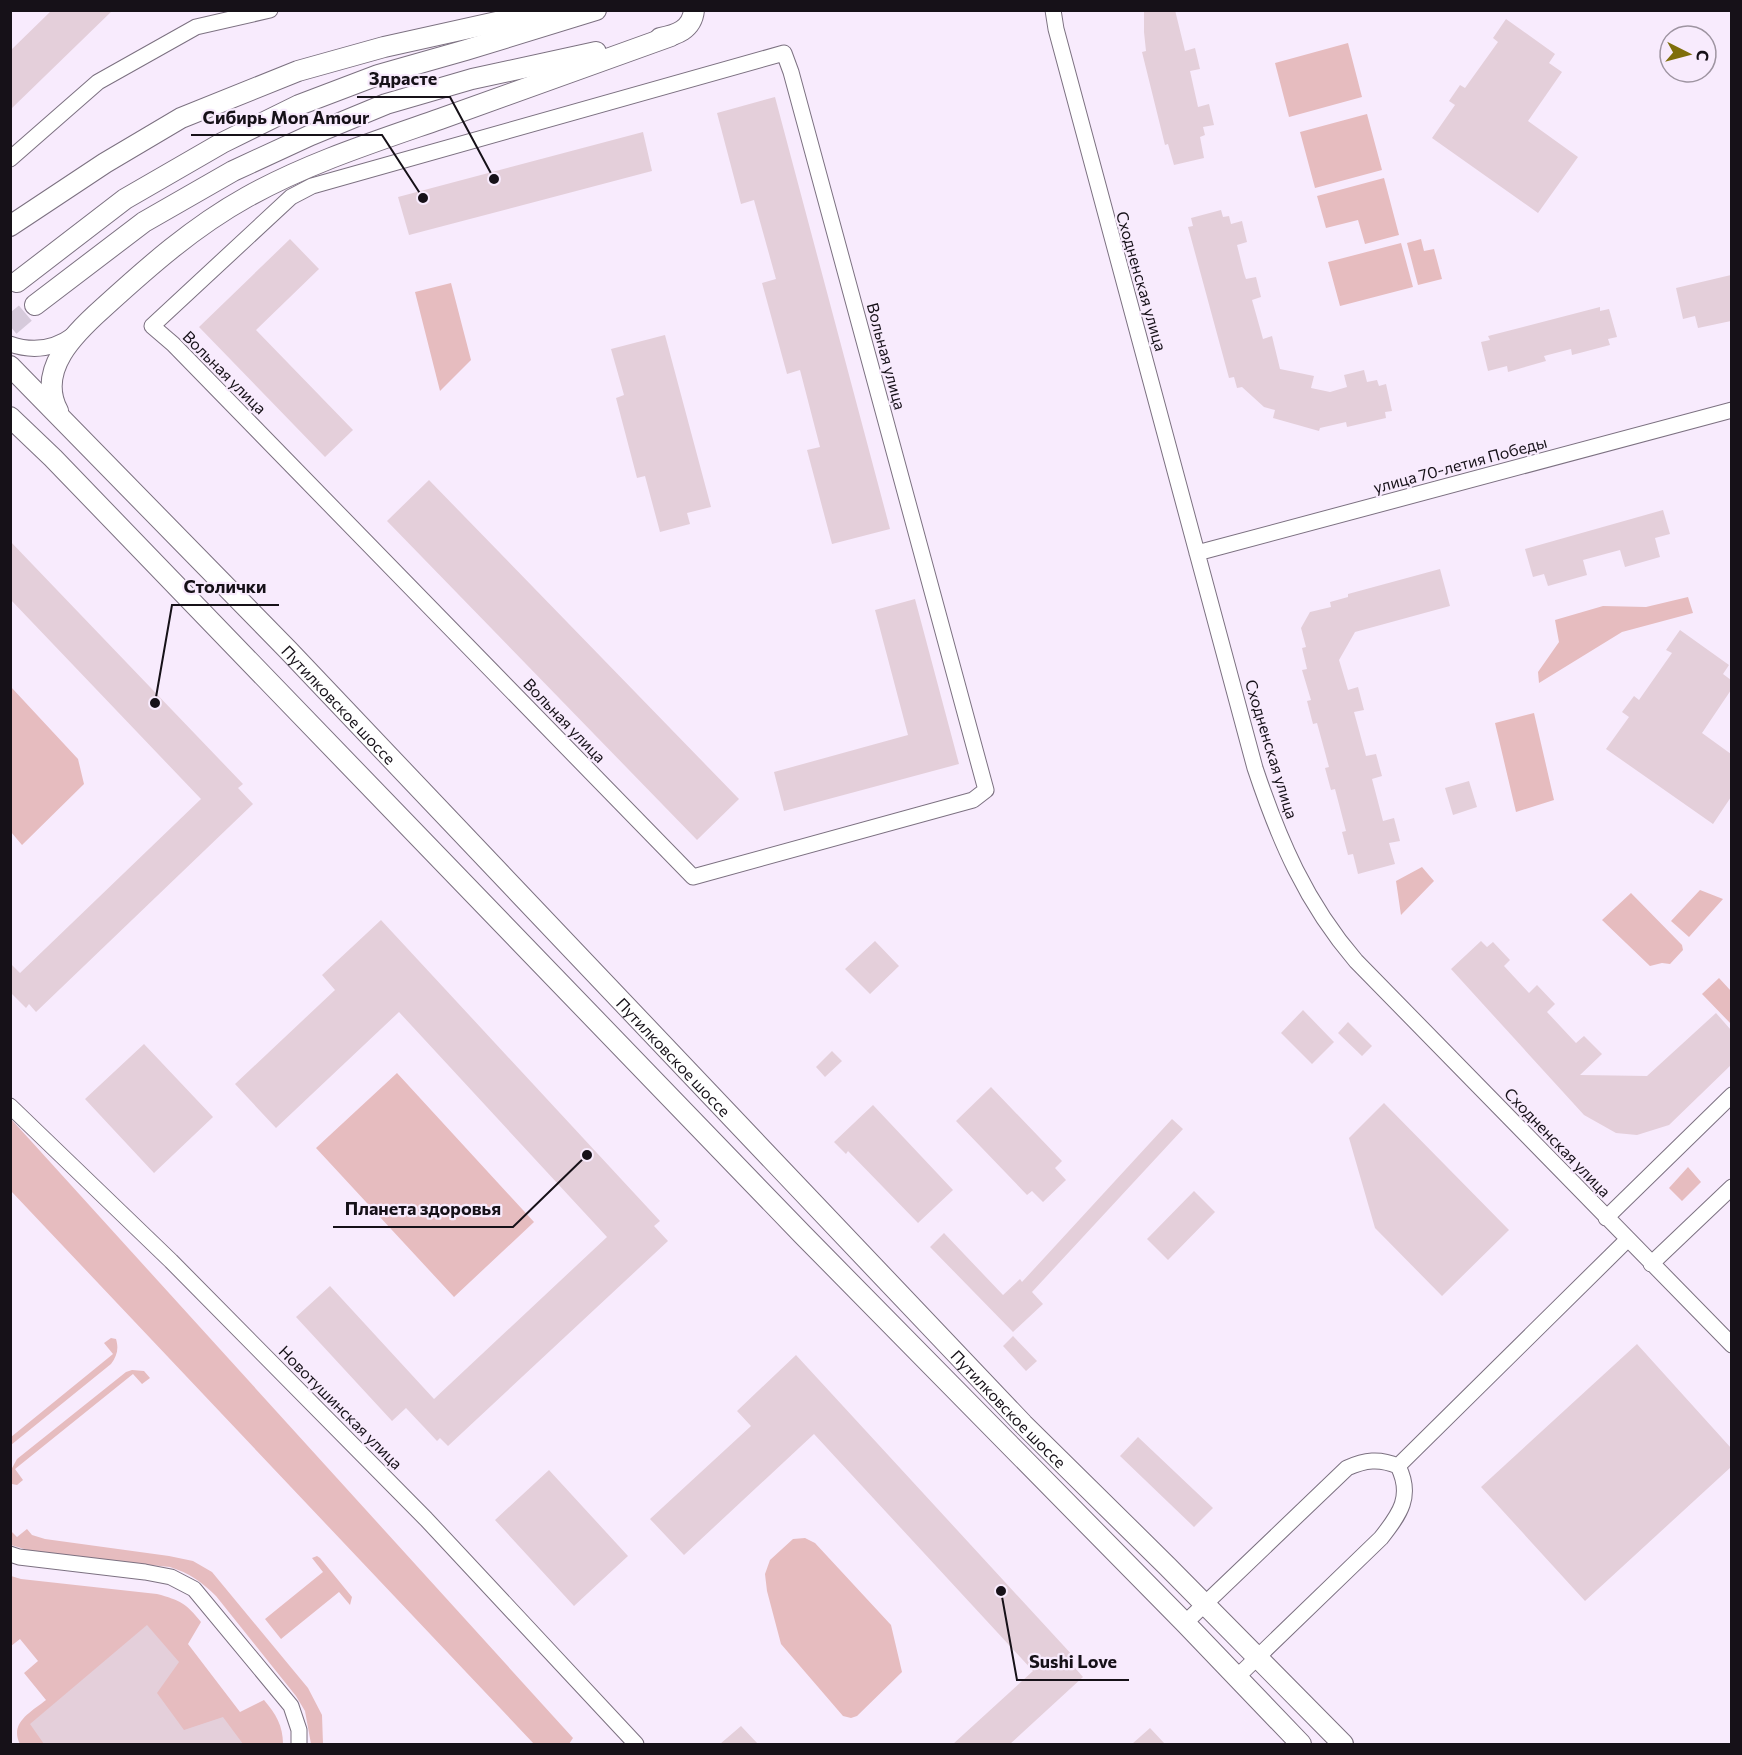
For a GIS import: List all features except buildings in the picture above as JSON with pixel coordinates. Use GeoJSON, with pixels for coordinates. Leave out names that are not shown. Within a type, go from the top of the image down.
{"type":"FeatureCollection","features":[{"type":"Feature","properties":{"kind":"main road"},"geometry":{"type":"LineString","coordinates":[[10,226],[115,157],[181,118],[298,71],[384,46],[550,10]]}},
{"type":"Feature","properties":{"kind":"main road"},"geometry":{"type":"LineString","coordinates":[[17,282],[125,199],[222,143],[299,105],[378,75],[596,10]]}},
{"type":"Feature","properties":{"kind":"main road"},"geometry":{"type":"LineString","coordinates":[[60,416],[53,402],[52,375],[58,359],[76,333],[143,272],[183,240],[246,197],[325,160],[671,36],[686,29],[694,10]]}},
{"type":"Feature","properties":{"kind":"main road"},"geometry":{"type":"LineString","coordinates":[[35,305],[144,222],[233,171],[311,135],[386,104],[472,79],[671,36]]}},
{"type":"Feature","properties":{"kind":"main road","name":"Путилковское шоссе"},"geometry":{"type":"LineString","coordinates":[[14,376],[60,416],[288,650],[1023,1424],[1343,1744]]}},
{"type":"Feature","properties":{"kind":"main road","name":"Путилковское шоссе"},"geometry":{"type":"LineString","coordinates":[[10,417],[53,458],[803,1235],[1301,1744]]}},
{"type":"Feature","properties":{"kind":"street"},"geometry":{"type":"LineString","coordinates":[[10,159],[98,82],[196,27],[270,10]]}},
{"type":"Feature","properties":{"kind":"street","name":"Сходненская улица"},"geometry":{"type":"LineString","coordinates":[[1053,10],[1056,30],[1101,200],[1255,768],[1271,814],[1296,870],[1317,910],[1356,961],[1731,1345]]}},
{"type":"Feature","properties":{"kind":"street","name":"Вольная улица"},"geometry":{"type":"LineString","coordinates":[[784,53],[986,790],[973,800],[693,877],[181,352],[152,326],[291,197],[312,186],[784,53]]}},
{"type":"Feature","properties":{"kind":"street"},"geometry":{"type":"LineString","coordinates":[[10,344],[25,348],[45,348],[63,342],[76,333]]}},
{"type":"Feature","properties":{"kind":"street","name":"улица 70-летия Победы"},"geometry":{"type":"LineString","coordinates":[[1197,553],[1731,410]]}},
{"type":"Feature","properties":{"kind":"street"},"geometry":{"type":"LineString","coordinates":[[1606,1218],[1731,1095]]}},
{"type":"Feature","properties":{"kind":"street","name":"Новотушинская улица"},"geometry":{"type":"LineString","coordinates":[[10,1106],[171,1261],[426,1518],[636,1744]]}},
{"type":"Feature","properties":{"kind":"street"},"geometry":{"type":"LineString","coordinates":[[1652,1264],[1731,1187]]}},
{"type":"Feature","properties":{"kind":"street"},"geometry":{"type":"LineString","coordinates":[[1398,1466],[1627,1240]]}},
{"type":"Feature","properties":{"kind":"street"},"geometry":{"type":"LineString","coordinates":[[1185,1623],[1347,1468],[1360,1462],[1375,1460],[1387,1461],[1398,1466],[1405,1488],[1403,1504],[1396,1519],[1381,1538],[1236,1678]]}},
{"type":"Feature","properties":{"kind":"street"},"geometry":{"type":"LineString","coordinates":[[10,1554],[171,1576],[194,1589],[291,1706],[299,1730],[299,1744]]}},
{"type":"Feature","properties":{"kind":"shaded area"},"geometry":{"type":"Polygon","coordinates":[[[1348,43],[1362,97],[1289,117],[1275,63],[1348,43]]]}},
{"type":"Feature","properties":{"kind":"shaded area"},"geometry":{"type":"Polygon","coordinates":[[[1367,114],[1382,170],[1315,188],[1300,132],[1367,114]]]}},
{"type":"Feature","properties":{"kind":"shaded area"},"geometry":{"type":"Polygon","coordinates":[[[1384,178],[1399,235],[1365,244],[1358,220],[1326,228],[1317,196],[1384,178]]]}},
{"type":"Feature","properties":{"kind":"shaded area"},"geometry":{"type":"Polygon","coordinates":[[[1421,239],[1424,251],[1434,249],[1442,279],[1418,285],[1407,243],[1421,239]]]}},
{"type":"Feature","properties":{"kind":"shaded area"},"geometry":{"type":"Polygon","coordinates":[[[1401,243],[1413,287],[1340,306],[1328,262],[1401,243]]]}},
{"type":"Feature","properties":{"kind":"shaded area"},"geometry":{"type":"Polygon","coordinates":[[[451,283],[471,360],[440,391],[415,292],[451,283]]]}},
{"type":"Feature","properties":{"kind":"shaded area"},"geometry":{"type":"Polygon","coordinates":[[[1688,597],[1693,613],[1622,632],[1539,683],[1538,672],[1559,642],[1555,620],[1603,606],[1646,607],[1688,597]]]}},
{"type":"Feature","properties":{"kind":"shaded area"},"geometry":{"type":"Polygon","coordinates":[[[11,687],[78,759],[84,784],[22,845],[11,832],[11,687]]]}},
{"type":"Feature","properties":{"kind":"shaded area"},"geometry":{"type":"Polygon","coordinates":[[[1534,713],[1554,800],[1516,812],[1495,723],[1534,713]]]}},
{"type":"Feature","properties":{"kind":"shaded area"},"geometry":{"type":"Polygon","coordinates":[[[1422,867],[1434,881],[1401,915],[1396,881],[1422,867]]]}},
{"type":"Feature","properties":{"kind":"shaded area"},"geometry":{"type":"Polygon","coordinates":[[[1700,890],[1723,899],[1689,937],[1671,921],[1700,890]]]}},
{"type":"Feature","properties":{"kind":"shaded area"},"geometry":{"type":"Polygon","coordinates":[[[1631,893],[1682,945],[1683,950],[1670,964],[1650,966],[1602,920],[1631,893]]]}},
{"type":"Feature","properties":{"kind":"shaded area"},"geometry":{"type":"Polygon","coordinates":[[[1719,978],[1731,991],[1731,1024],[1702,994],[1719,978]]]}},
{"type":"Feature","properties":{"kind":"shaded area"},"geometry":{"type":"Polygon","coordinates":[[[397,1073],[534,1222],[454,1297],[316,1148],[397,1073]]]}},
{"type":"Feature","properties":{"kind":"shaded area"},"geometry":{"type":"Polygon","coordinates":[[[11,1119],[573,1738],[569,1744],[534,1744],[11,1191],[11,1119]]]}},
{"type":"Feature","properties":{"kind":"shaded area"},"geometry":{"type":"Polygon","coordinates":[[[1688,1167],[1701,1182],[1682,1201],[1669,1188],[1688,1167]]]}},
{"type":"Feature","properties":{"kind":"shaded area"},"geometry":{"type":"Polygon","coordinates":[[[111,1338],[116,1339],[117,1346],[116,1355],[111,1364],[11,1445],[11,1437],[113,1354],[104,1343],[111,1338]]]}},
{"type":"Feature","properties":{"kind":"shaded area"},"geometry":{"type":"Polygon","coordinates":[[[144,1371],[150,1378],[142,1384],[133,1374],[15,1469],[23,1480],[17,1485],[12,1484],[11,1470],[17,1459],[126,1372],[144,1371]]]}},
{"type":"Feature","properties":{"kind":"shaded area"},"geometry":{"type":"Polygon","coordinates":[[[27,1529],[32,1535],[45,1539],[193,1561],[212,1572],[308,1688],[322,1715],[323,1744],[311,1744],[305,1711],[296,1696],[216,1596],[200,1582],[170,1567],[41,1554],[11,1545],[10,1530],[17,1537],[27,1529]]]}},
{"type":"Feature","properties":{"kind":"shaded area"},"geometry":{"type":"Polygon","coordinates":[[[805,1538],[815,1543],[891,1625],[902,1672],[857,1716],[851,1718],[843,1716],[781,1644],[767,1591],[765,1574],[770,1560],[793,1539],[805,1538]]]}},
{"type":"Feature","properties":{"kind":"shaded area"},"geometry":{"type":"Polygon","coordinates":[[[317,1556],[352,1597],[350,1605],[339,1592],[281,1639],[265,1619],[323,1572],[312,1558],[317,1556]]]}},
{"type":"Feature","properties":{"kind":"shaded area"},"geometry":{"type":"Polygon","coordinates":[[[11,1576],[157,1594],[172,1598],[182,1604],[201,1622],[188,1644],[240,1712],[264,1700],[278,1720],[283,1744],[20,1744],[17,1737],[19,1724],[46,1700],[24,1673],[38,1661],[20,1639],[11,1646],[11,1576]]]}},
{"type":"Feature","properties":{"kind":"tunnel"},"geometry":{"type":"LineString","coordinates":[[10,326],[35,305]]}},
{"type":"Feature","properties":{"kind":"place","name":"Здрасте"},"geometry":{"type":"Point","coordinates":[494,179]}},
{"type":"Feature","properties":{"kind":"place","name":"Сибирь Mon Amour"},"geometry":{"type":"Point","coordinates":[423,198]}},
{"type":"Feature","properties":{"kind":"place","name":"Столички"},"geometry":{"type":"Point","coordinates":[155,703]}},
{"type":"Feature","properties":{"kind":"place","name":"Планета здоровья"},"geometry":{"type":"Point","coordinates":[587,1155]}},
{"type":"Feature","properties":{"kind":"place","name":"Sushi Love"},"geometry":{"type":"Point","coordinates":[1001,1591]}}]}
